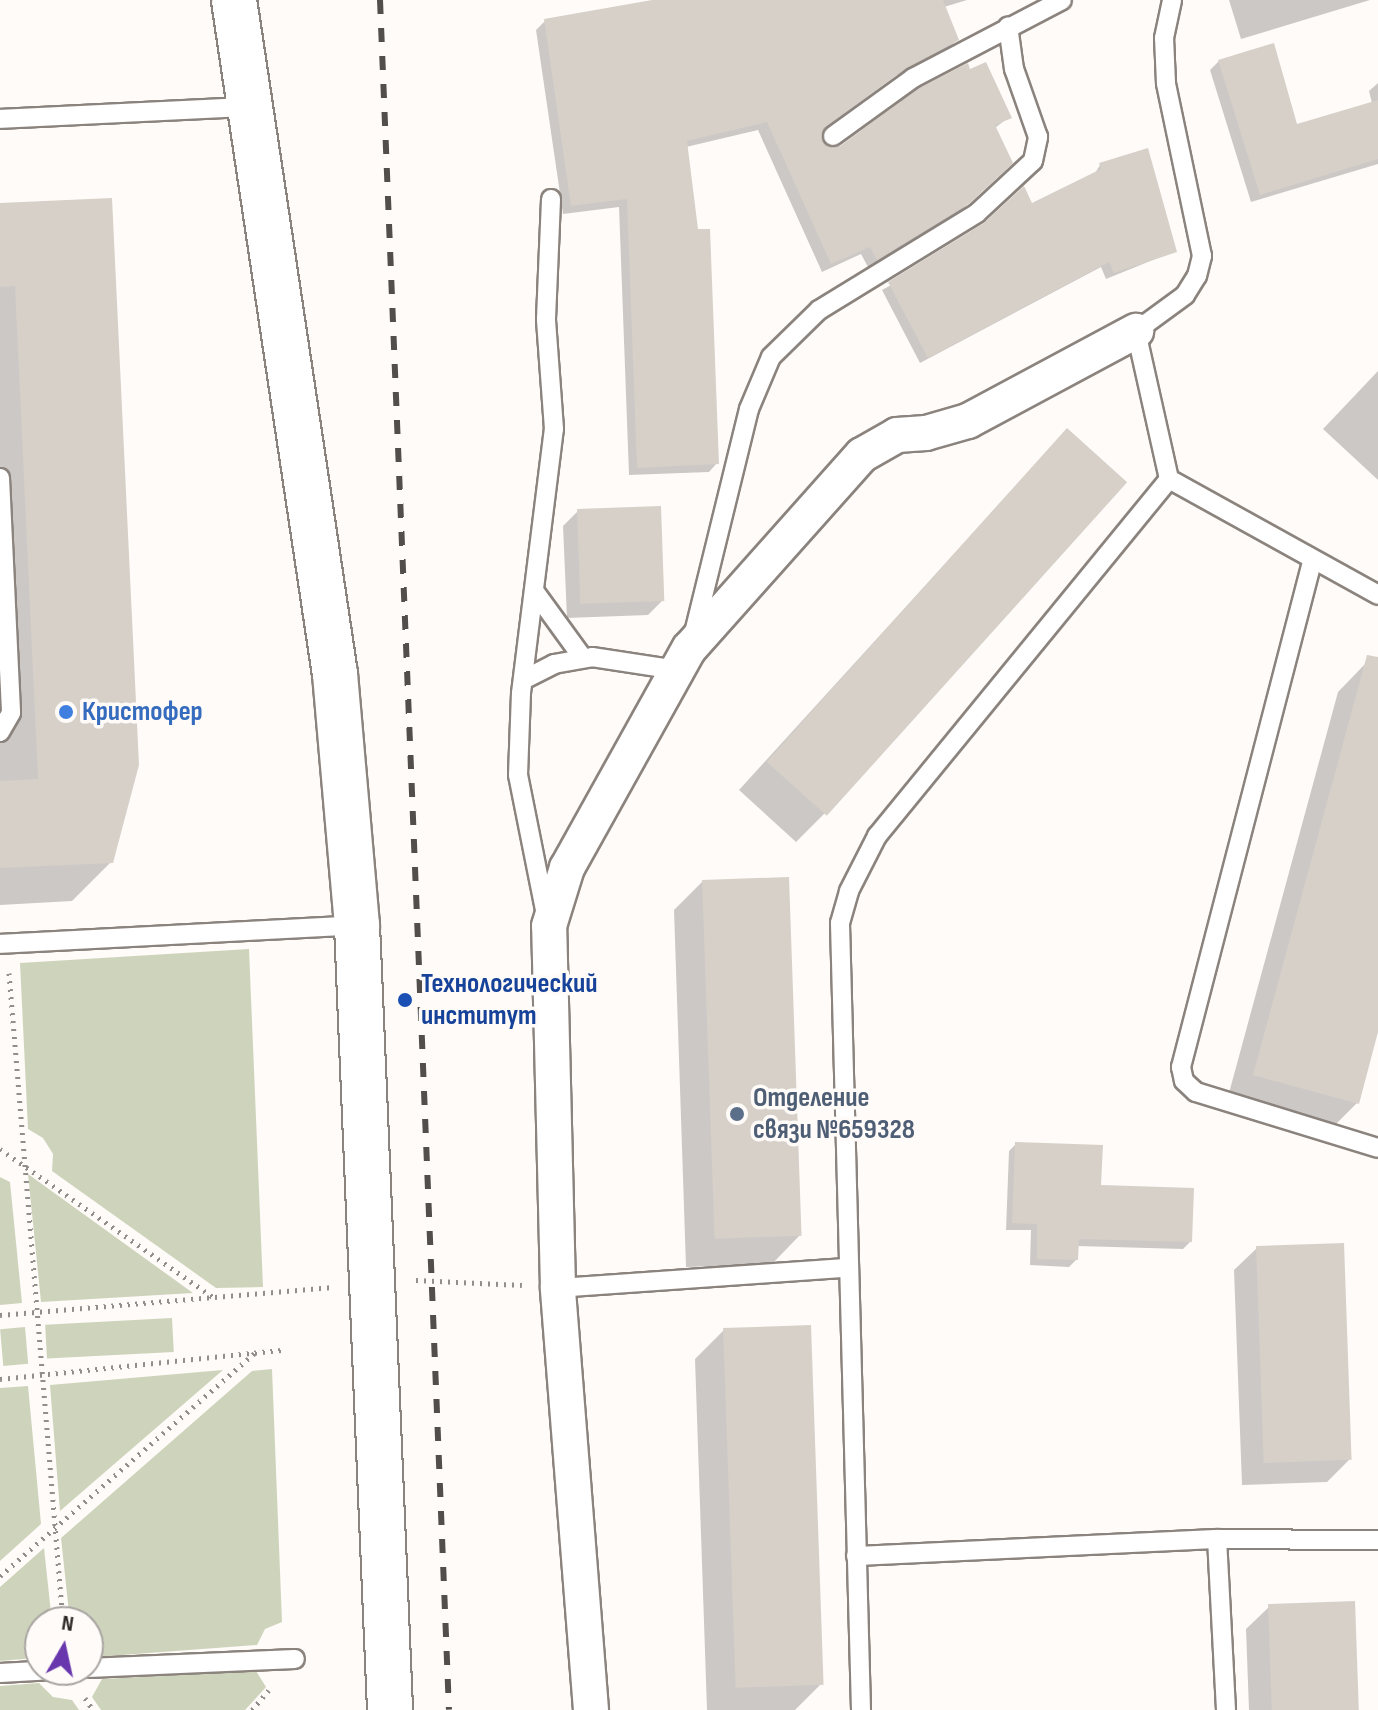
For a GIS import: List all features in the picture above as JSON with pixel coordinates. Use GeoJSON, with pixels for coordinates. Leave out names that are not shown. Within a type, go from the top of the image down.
{"type":"FeatureCollection","features":[{"type":"Feature","properties":{"kind":"main road"},"geometry":{"type":"LineString","coordinates":[[234,0],[247,107],[335,674],[357,925],[390,1710]]}},
{"type":"Feature","properties":{"kind":"street"},"geometry":{"type":"LineString","coordinates":[[591,1710],[558,1288],[549,926],[567,868],[683,660],[876,444],[968,421],[1136,331]]}},
{"type":"Feature","properties":{"kind":"lane"},"geometry":{"type":"LineString","coordinates":[[833,136],[913,78],[1062,0]]}},
{"type":"Feature","properties":{"kind":"lane"},"geometry":{"type":"LineString","coordinates":[[1172,0],[1164,38],[1166,83],[1202,256],[1197,276],[1185,295],[1136,331],[1169,479],[1312,562],[1378,595]]}},
{"type":"Feature","properties":{"kind":"lane"},"geometry":{"type":"LineString","coordinates":[[523,680],[583,658],[683,660],[749,409],[771,357],[819,310],[977,213],[1021,177],[1033,161],[1038,137],[1014,69],[1008,26]]}},
{"type":"Feature","properties":{"kind":"lane"},"geometry":{"type":"LineString","coordinates":[[0,119],[247,107]]}},
{"type":"Feature","properties":{"kind":"lane"},"geometry":{"type":"LineString","coordinates":[[549,926],[518,775],[523,680],[554,429],[546,319],[551,199]]}},
{"type":"Feature","properties":{"kind":"lane"},"geometry":{"type":"LineString","coordinates":[[0,478],[11,713],[0,732]]}},
{"type":"Feature","properties":{"kind":"lane"},"geometry":{"type":"LineString","coordinates":[[861,1710],[838,960],[849,891],[877,836],[1169,479]]}},
{"type":"Feature","properties":{"kind":"lane"},"geometry":{"type":"LineString","coordinates":[[1312,562],[1181,1067],[1184,1081],[1196,1092],[1378,1148]]}},
{"type":"Feature","properties":{"kind":"lane"},"geometry":{"type":"LineString","coordinates":[[535,592],[583,658]]}},
{"type":"Feature","properties":{"kind":"lane"},"geometry":{"type":"LineString","coordinates":[[3,944],[357,925]]}},
{"type":"Feature","properties":{"kind":"lane"},"geometry":{"type":"LineString","coordinates":[[558,1288],[847,1268]]}},
{"type":"Feature","properties":{"kind":"lane"},"geometry":{"type":"LineString","coordinates":[[856,1556],[1217,1539],[1378,1540]]}},
{"type":"Feature","properties":{"kind":"lane"},"geometry":{"type":"LineString","coordinates":[[1217,1539],[1226,1710]]}},
{"type":"Feature","properties":{"kind":"lane"},"geometry":{"type":"LineString","coordinates":[[104,1667],[295,1659]]}},
{"type":"Feature","properties":{"kind":"lane"},"geometry":{"type":"LineString","coordinates":[[0,1673],[24,1672]]}},
{"type":"Feature","properties":{"kind":"path"},"geometry":{"type":"LineString","coordinates":[[3,944],[62,1606]]}},
{"type":"Feature","properties":{"kind":"path"},"geometry":{"type":"LineString","coordinates":[[0,1149],[218,1300]]}},
{"type":"Feature","properties":{"kind":"path"},"geometry":{"type":"LineString","coordinates":[[0,1315],[218,1300],[370,1282],[432,1279],[558,1288]]}},
{"type":"Feature","properties":{"kind":"path"},"geometry":{"type":"LineString","coordinates":[[0,1379],[282,1350]]}},
{"type":"Feature","properties":{"kind":"path"},"geometry":{"type":"LineString","coordinates":[[0,1576],[255,1353]]}},
{"type":"Feature","properties":{"kind":"green space"},"geometry":{"type":"Polygon","coordinates":[[[249,949],[263,1287],[216,1288],[52,1171],[53,1154],[43,1138],[28,1129],[20,963],[249,949]]]}},
{"type":"Feature","properties":{"kind":"green space"},"geometry":{"type":"Polygon","coordinates":[[[28,1174],[193,1293],[41,1302],[28,1174]]]}},
{"type":"Feature","properties":{"kind":"green space"},"geometry":{"type":"Polygon","coordinates":[[[0,1177],[10,1182],[22,1303],[0,1305],[0,1177]]]}},
{"type":"Feature","properties":{"kind":"green space"},"geometry":{"type":"Polygon","coordinates":[[[172,1318],[174,1352],[47,1359],[45,1325],[172,1318]]]}},
{"type":"Feature","properties":{"kind":"green space"},"geometry":{"type":"Polygon","coordinates":[[[25,1327],[28,1364],[3,1366],[0,1329],[25,1327]]]}},
{"type":"Feature","properties":{"kind":"green space"},"geometry":{"type":"Polygon","coordinates":[[[272,1369],[282,1622],[265,1629],[257,1645],[104,1656],[104,1606],[68,1606],[61,1538],[252,1371],[272,1369]]]}},
{"type":"Feature","properties":{"kind":"green space"},"geometry":{"type":"Polygon","coordinates":[[[223,1370],[60,1511],[50,1385],[223,1370]]]}},
{"type":"Feature","properties":{"kind":"green space"},"geometry":{"type":"Polygon","coordinates":[[[28,1386],[41,1524],[0,1561],[0,1388],[28,1386]]]}},
{"type":"Feature","properties":{"kind":"green space"},"geometry":{"type":"Polygon","coordinates":[[[44,1548],[50,1606],[24,1606],[24,1659],[0,1661],[0,1587],[44,1548]]]}},
{"type":"Feature","properties":{"kind":"green space"},"geometry":{"type":"Polygon","coordinates":[[[256,1671],[266,1687],[245,1710],[101,1710],[92,1697],[98,1686],[104,1686],[104,1679],[256,1671]]]}},
{"type":"Feature","properties":{"kind":"green space"},"geometry":{"type":"Polygon","coordinates":[[[0,1686],[42,1686],[53,1697],[72,1700],[79,1710],[0,1710],[0,1686]]]}},
{"type":"Feature","properties":{"kind":"building"},"geometry":{"type":"Polygon","coordinates":[[[652,0],[943,0],[959,40],[906,68],[826,126],[823,142],[840,146],[919,88],[968,63],[970,69],[986,62],[1012,118],[995,125],[1013,163],[970,203],[877,260],[870,247],[831,264],[767,122],[687,141],[698,229],[710,229],[719,464],[637,468],[627,199],[571,206],[544,19],[652,0]]]}},
{"type":"Feature","properties":{"kind":"building"},"geometry":{"type":"Polygon","coordinates":[[[1274,43],[1297,124],[1378,100],[1378,159],[1260,195],[1218,60],[1274,43]]]}},
{"type":"Feature","properties":{"kind":"building"},"geometry":{"type":"Polygon","coordinates":[[[1148,148],[1177,252],[1114,273],[1109,262],[928,358],[888,282],[984,223],[1024,186],[1032,203],[1101,169],[1099,163],[1148,148]]]}},
{"type":"Feature","properties":{"kind":"building"},"geometry":{"type":"Polygon","coordinates":[[[112,198],[139,765],[113,863],[0,868],[0,781],[38,779],[15,286],[0,287],[0,203],[112,198]]]}},
{"type":"Feature","properties":{"kind":"building"},"geometry":{"type":"Polygon","coordinates":[[[1067,428],[1127,482],[827,816],[767,762],[1067,428]]]}},
{"type":"Feature","properties":{"kind":"building"},"geometry":{"type":"Polygon","coordinates":[[[661,506],[664,601],[580,604],[577,509],[661,506]]]}},
{"type":"Feature","properties":{"kind":"building"},"geometry":{"type":"Polygon","coordinates":[[[1367,655],[1378,657],[1378,1032],[1359,1104],[1253,1075],[1367,655]]]}},
{"type":"Feature","properties":{"kind":"building"},"geometry":{"type":"Polygon","coordinates":[[[789,877],[802,1236],[715,1239],[702,880],[789,877]]]}},
{"type":"Feature","properties":{"kind":"building"},"geometry":{"type":"Polygon","coordinates":[[[1015,1142],[1103,1145],[1101,1185],[1194,1188],[1192,1242],[1079,1239],[1078,1260],[1037,1259],[1037,1224],[1012,1223],[1015,1142]]]}},
{"type":"Feature","properties":{"kind":"building"},"geometry":{"type":"Polygon","coordinates":[[[1344,1243],[1352,1460],[1264,1463],[1256,1246],[1344,1243]]]}},
{"type":"Feature","properties":{"kind":"building"},"geometry":{"type":"Polygon","coordinates":[[[811,1325],[824,1685],[736,1688],[723,1328],[811,1325]]]}},
{"type":"Feature","properties":{"kind":"building"},"geometry":{"type":"Polygon","coordinates":[[[1355,1601],[1359,1710],[1272,1710],[1268,1604],[1355,1601]]]}},
{"type":"Feature","properties":{"kind":"railway"},"geometry":{"type":"LineString","coordinates":[[380,0],[449,1710]]}},
{"type":"Feature","properties":{"kind":"place","name":"Кристофер"},"geometry":{"type":"Point","coordinates":[66,712]}},
{"type":"Feature","properties":{"kind":"place","name":"Технологический институт"},"geometry":{"type":"Point","coordinates":[405,1000]}},
{"type":"Feature","properties":{"kind":"place","name":"Отделение связи №659328"},"geometry":{"type":"Point","coordinates":[737,1114]}}]}
